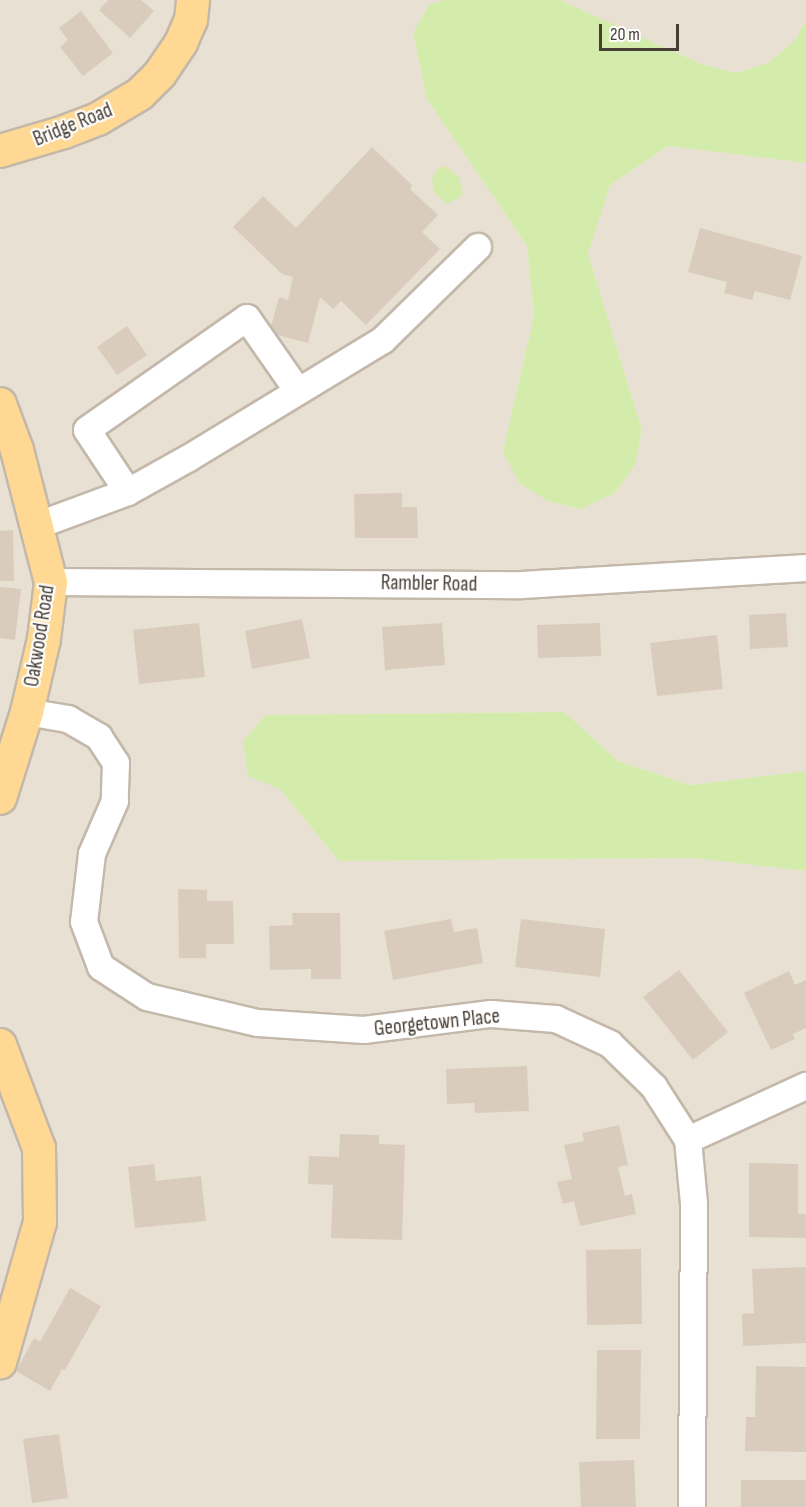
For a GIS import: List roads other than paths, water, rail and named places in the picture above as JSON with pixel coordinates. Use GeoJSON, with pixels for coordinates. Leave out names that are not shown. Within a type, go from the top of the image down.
{"type":"FeatureCollection","features":[{"type":"Feature","properties":{"kind":"main road","name":"Bridge Road"},"geometry":{"type":"LineString","coordinates":[[0,151],[64,132],[98,119],[140,94],[160,74],[181,43],[191,20],[194,0]]}},
{"type":"Feature","properties":{"kind":"main road","name":"Oakwood Road"},"geometry":{"type":"LineString","coordinates":[[0,404],[17,450],[51,582],[44,639],[27,712],[0,798]]}},
{"type":"Feature","properties":{"kind":"main road"},"geometry":{"type":"LineString","coordinates":[[0,1045],[39,1148],[39,1222],[0,1362]]}},
{"type":"Feature","properties":{"kind":"street"},"geometry":{"type":"LineString","coordinates":[[36,526],[129,492],[383,340],[478,247]]}},
{"type":"Feature","properties":{"kind":"street"},"geometry":{"type":"LineString","coordinates":[[129,492],[87,430],[247,318],[298,391]]}},
{"type":"Feature","properties":{"kind":"street","name":"Rambler Road"},"geometry":{"type":"LineString","coordinates":[[51,582],[522,585],[806,568]]}},
{"type":"Feature","properties":{"kind":"street","name":"Georgetown Place"},"geometry":{"type":"LineString","coordinates":[[27,712],[68,719],[99,737],[116,763],[116,801],[92,854],[84,922],[101,967],[147,997],[258,1023],[364,1030],[490,1014],[556,1019],[610,1044],[654,1087],[688,1140],[694,1204],[692,1507]]}},
{"type":"Feature","properties":{"kind":"street"},"geometry":{"type":"LineString","coordinates":[[688,1140],[806,1086]]}}]}
